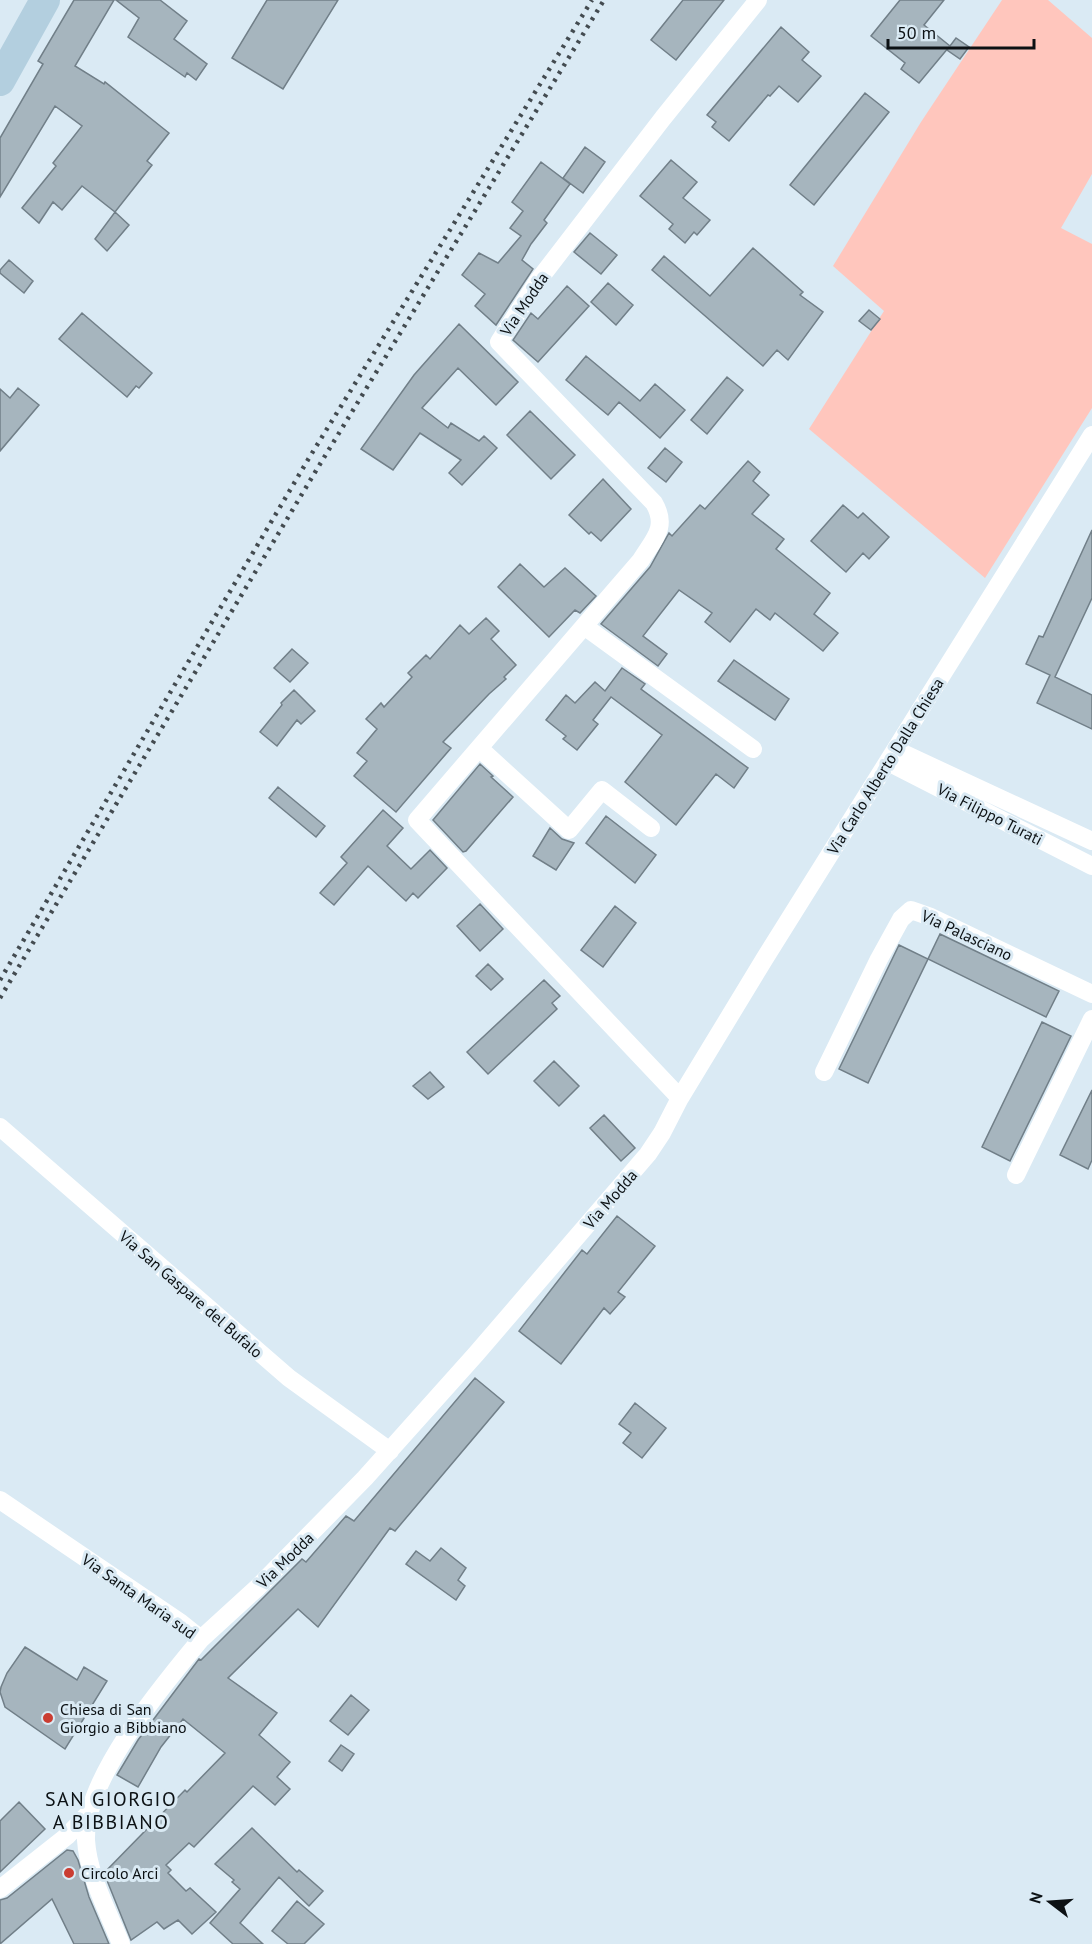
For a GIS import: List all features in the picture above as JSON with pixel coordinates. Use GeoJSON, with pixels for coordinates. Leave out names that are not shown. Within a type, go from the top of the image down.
{"type":"FeatureCollection","features":[{"type":"Feature","properties":{"kind":"main road"},"geometry":{"type":"LineString","coordinates":[[0,81],[45,0]]}},
{"type":"Feature","properties":{"kind":"street","name":"Via Modda"},"geometry":{"type":"LineString","coordinates":[[201,1639],[309,1536],[390,1451],[632,1174],[662,1133],[680,1098],[417,820],[641,560],[658,532],[661,520],[654,503],[499,342],[537,282],[663,118],[758,0]]}},
{"type":"Feature","properties":{"kind":"street","name":"Via Carlo Alberto Dalla Chiesa"},"geometry":{"type":"LineString","coordinates":[[680,1098],[1092,435]]}},
{"type":"Feature","properties":{"kind":"street"},"geometry":{"type":"LineString","coordinates":[[584,626],[753,749]]}},
{"type":"Feature","properties":{"kind":"street"},"geometry":{"type":"LineString","coordinates":[[479,748],[569,830],[602,790],[651,828]]}},
{"type":"Feature","properties":{"kind":"street","name":"Via Filippo Turati"},"geometry":{"type":"LineString","coordinates":[[892,756],[1092,842]]}},
{"type":"Feature","properties":{"kind":"street","name":"Via Filippo Turati"},"geometry":{"type":"LineString","coordinates":[[892,756],[1092,866]]}},
{"type":"Feature","properties":{"kind":"street","name":"Via Palasciano"},"geometry":{"type":"LineString","coordinates":[[824,1072],[879,959],[901,919],[910,910],[931,917],[1092,994]]}},
{"type":"Feature","properties":{"kind":"street"},"geometry":{"type":"LineString","coordinates":[[1016,1175],[1092,1019]]}},
{"type":"Feature","properties":{"kind":"street","name":"Via San Gaspare del Bufalo"},"geometry":{"type":"LineString","coordinates":[[0,1127],[289,1378],[390,1451]]}},
{"type":"Feature","properties":{"kind":"street","name":"Via Santa Maria sud"},"geometry":{"type":"LineString","coordinates":[[0,1500],[201,1639],[171,1676],[128,1737],[105,1773],[90,1812],[86,1840],[91,1868],[121,1944]]}},
{"type":"Feature","properties":{"kind":"street"},"geometry":{"type":"LineString","coordinates":[[0,1889],[67,1836],[90,1812]]}},
{"type":"Feature","properties":{"kind":"shaded area"},"geometry":{"type":"Polygon","coordinates":[[[1002,0],[1048,0],[1092,38],[1092,174],[1061,228],[1092,244],[1092,408],[985,578],[809,429],[884,311],[833,266],[921,122],[1002,0]]]}},
{"type":"Feature","properties":{"kind":"building"},"geometry":{"type":"Polygon","coordinates":[[[74,0],[114,0],[75,66],[104,84],[105,82],[169,133],[147,161],[152,165],[115,212],[82,186],[62,210],[53,202],[39,223],[22,208],[56,166],[53,163],[82,126],[55,106],[0,197],[0,138],[43,64],[38,61],[74,0]]]}},
{"type":"Feature","properties":{"kind":"building"},"geometry":{"type":"Polygon","coordinates":[[[116,0],[160,0],[187,21],[174,39],[207,64],[196,80],[187,73],[185,77],[128,37],[139,18],[116,0]]]}},
{"type":"Feature","properties":{"kind":"building"},"geometry":{"type":"Polygon","coordinates":[[[267,0],[338,0],[283,89],[232,58],[267,0]]]}},
{"type":"Feature","properties":{"kind":"building"},"geometry":{"type":"Polygon","coordinates":[[[683,0],[724,0],[676,60],[651,40],[683,0]]]}},
{"type":"Feature","properties":{"kind":"building"},"geometry":{"type":"Polygon","coordinates":[[[900,0],[944,0],[924,25],[950,46],[956,38],[969,47],[960,59],[947,50],[949,47],[919,83],[901,69],[905,63],[871,36],[900,0]]]}},
{"type":"Feature","properties":{"kind":"building"},"geometry":{"type":"Polygon","coordinates":[[[781,27],[809,52],[802,60],[821,76],[798,102],[779,86],[770,96],[768,95],[729,141],[712,127],[716,122],[707,115],[781,27]]]}},
{"type":"Feature","properties":{"kind":"building"},"geometry":{"type":"Polygon","coordinates":[[[865,93],[889,112],[814,205],[790,185],[865,93]]]}},
{"type":"Feature","properties":{"kind":"building"},"geometry":{"type":"Polygon","coordinates":[[[585,147],[605,162],[583,193],[563,178],[585,147]]]}},
{"type":"Feature","properties":{"kind":"building"},"geometry":{"type":"Polygon","coordinates":[[[671,160],[697,182],[683,198],[710,220],[697,235],[694,232],[685,243],[669,229],[673,224],[640,196],[671,160]]]}},
{"type":"Feature","properties":{"kind":"building"},"geometry":{"type":"Polygon","coordinates":[[[541,162],[570,184],[544,220],[547,223],[522,260],[533,269],[496,325],[475,306],[485,294],[462,275],[479,253],[498,263],[521,236],[510,228],[523,211],[512,202],[541,162]]]}},
{"type":"Feature","properties":{"kind":"building"},"geometry":{"type":"Polygon","coordinates":[[[115,212],[129,225],[107,251],[95,239],[115,212]]]}},
{"type":"Feature","properties":{"kind":"building"},"geometry":{"type":"Polygon","coordinates":[[[590,233],[617,255],[601,274],[574,252],[590,233]]]}},
{"type":"Feature","properties":{"kind":"building"},"geometry":{"type":"Polygon","coordinates":[[[753,248],[803,292],[800,295],[823,312],[788,360],[777,350],[763,366],[652,270],[664,256],[710,296],[753,248]]]}},
{"type":"Feature","properties":{"kind":"building"},"geometry":{"type":"Polygon","coordinates":[[[9,260],[33,281],[24,293],[0,273],[9,260]]]}},
{"type":"Feature","properties":{"kind":"building"},"geometry":{"type":"Polygon","coordinates":[[[608,283],[633,305],[616,325],[591,302],[608,283]]]}},
{"type":"Feature","properties":{"kind":"building"},"geometry":{"type":"Polygon","coordinates":[[[567,286],[589,306],[538,362],[513,340],[531,313],[538,319],[567,286]]]}},
{"type":"Feature","properties":{"kind":"building"},"geometry":{"type":"Polygon","coordinates":[[[869,310],[880,319],[871,330],[859,321],[869,310]]]}},
{"type":"Feature","properties":{"kind":"building"},"geometry":{"type":"Polygon","coordinates":[[[82,313],[152,373],[139,388],[136,386],[127,397],[59,339],[82,313]]]}},
{"type":"Feature","properties":{"kind":"building"},"geometry":{"type":"Polygon","coordinates":[[[459,324],[518,382],[496,405],[458,368],[422,408],[448,428],[451,423],[479,441],[484,436],[497,448],[462,485],[449,473],[461,460],[420,433],[393,470],[361,449],[414,375],[459,324]]]}},
{"type":"Feature","properties":{"kind":"building"},"geometry":{"type":"Polygon","coordinates":[[[586,356],[640,401],[655,384],[685,410],[660,438],[619,402],[608,415],[566,380],[586,356]]]}},
{"type":"Feature","properties":{"kind":"building"},"geometry":{"type":"Polygon","coordinates":[[[727,377],[743,390],[707,434],[691,420],[727,377]]]}},
{"type":"Feature","properties":{"kind":"building"},"geometry":{"type":"Polygon","coordinates":[[[18,388],[39,405],[0,451],[0,389],[10,398],[18,388]]]}},
{"type":"Feature","properties":{"kind":"building"},"geometry":{"type":"Polygon","coordinates":[[[530,411],[575,455],[551,479],[507,435],[530,411]]]}},
{"type":"Feature","properties":{"kind":"building"},"geometry":{"type":"Polygon","coordinates":[[[665,448],[682,462],[666,482],[648,468],[665,448]]]}},
{"type":"Feature","properties":{"kind":"building"},"geometry":{"type":"Polygon","coordinates":[[[748,461],[760,472],[753,481],[769,495],[752,514],[784,539],[776,549],[830,593],[814,614],[838,633],[823,651],[775,613],[770,620],[756,609],[730,642],[705,622],[712,613],[679,590],[643,636],[667,654],[658,666],[601,624],[650,567],[669,533],[672,536],[700,505],[705,509],[748,461]]]}},
{"type":"Feature","properties":{"kind":"building"},"geometry":{"type":"Polygon","coordinates":[[[603,479],[631,509],[601,541],[591,532],[589,534],[569,515],[603,479]]]}},
{"type":"Feature","properties":{"kind":"building"},"geometry":{"type":"Polygon","coordinates":[[[843,505],[858,518],[863,513],[889,537],[869,559],[863,553],[846,572],[811,541],[843,505]]]}},
{"type":"Feature","properties":{"kind":"building"},"geometry":{"type":"Polygon","coordinates":[[[1092,530],[1092,598],[1055,677],[1092,695],[1092,729],[1037,703],[1050,675],[1026,664],[1039,636],[1043,637],[1092,530]]]}},
{"type":"Feature","properties":{"kind":"building"},"geometry":{"type":"Polygon","coordinates":[[[520,564],[544,587],[565,568],[596,596],[580,613],[575,610],[549,637],[498,587],[520,564]]]}},
{"type":"Feature","properties":{"kind":"building"},"geometry":{"type":"Polygon","coordinates":[[[486,618],[499,631],[491,639],[516,665],[504,677],[506,679],[443,742],[451,748],[396,812],[354,776],[367,761],[357,753],[377,729],[366,719],[381,703],[384,707],[412,677],[408,673],[426,655],[430,659],[460,625],[469,634],[486,618]]]}},
{"type":"Feature","properties":{"kind":"building"},"geometry":{"type":"Polygon","coordinates":[[[292,649],[308,663],[290,682],[274,668],[292,649]]]}},
{"type":"Feature","properties":{"kind":"building"},"geometry":{"type":"Polygon","coordinates":[[[734,660],[789,699],[775,720],[718,681],[734,660]]]}},
{"type":"Feature","properties":{"kind":"building"},"geometry":{"type":"Polygon","coordinates":[[[622,668],[645,684],[641,689],[748,768],[734,788],[716,774],[676,825],[625,782],[662,735],[611,697],[593,720],[598,724],[577,750],[563,739],[566,736],[546,720],[566,695],[575,703],[595,682],[605,691],[622,668]]]}},
{"type":"Feature","properties":{"kind":"building"},"geometry":{"type":"Polygon","coordinates":[[[294,690],[315,711],[301,724],[297,720],[277,746],[260,732],[282,705],[281,703],[294,690]]]}},
{"type":"Feature","properties":{"kind":"building"},"geometry":{"type":"Polygon","coordinates":[[[480,764],[513,797],[463,852],[433,820],[480,764]]]}},
{"type":"Feature","properties":{"kind":"building"},"geometry":{"type":"Polygon","coordinates":[[[278,787],[325,826],[316,837],[269,798],[278,787]]]}},
{"type":"Feature","properties":{"kind":"building"},"geometry":{"type":"Polygon","coordinates":[[[383,810],[403,828],[387,846],[411,869],[430,850],[447,868],[418,898],[413,893],[406,901],[368,866],[334,905],[320,893],[347,863],[341,857],[383,810]]]}},
{"type":"Feature","properties":{"kind":"building"},"geometry":{"type":"Polygon","coordinates":[[[606,816],[656,855],[635,883],[586,843],[606,816]]]}},
{"type":"Feature","properties":{"kind":"building"},"geometry":{"type":"Polygon","coordinates":[[[550,828],[562,839],[574,843],[556,870],[533,856],[550,828]]]}},
{"type":"Feature","properties":{"kind":"building"},"geometry":{"type":"Polygon","coordinates":[[[480,904],[503,929],[480,951],[457,926],[480,904]]]}},
{"type":"Feature","properties":{"kind":"building"},"geometry":{"type":"Polygon","coordinates":[[[615,906],[636,923],[603,967],[581,950],[615,906]]]}},
{"type":"Feature","properties":{"kind":"building"},"geometry":{"type":"Polygon","coordinates":[[[940,934],[1059,991],[1046,1017],[928,959],[940,934]]]}},
{"type":"Feature","properties":{"kind":"building"},"geometry":{"type":"Polygon","coordinates":[[[899,945],[928,959],[868,1083],[839,1069],[899,945]]]}},
{"type":"Feature","properties":{"kind":"building"},"geometry":{"type":"Polygon","coordinates":[[[488,964],[503,979],[491,990],[476,976],[488,964]]]}},
{"type":"Feature","properties":{"kind":"building"},"geometry":{"type":"Polygon","coordinates":[[[544,980],[560,996],[552,1003],[557,1009],[488,1074],[467,1052],[544,980]]]}},
{"type":"Feature","properties":{"kind":"building"},"geometry":{"type":"Polygon","coordinates":[[[1042,1022],[1071,1036],[1010,1161],[982,1147],[1042,1022]]]}},
{"type":"Feature","properties":{"kind":"building"},"geometry":{"type":"Polygon","coordinates":[[[554,1061],[579,1086],[559,1106],[534,1081],[554,1061]]]}},
{"type":"Feature","properties":{"kind":"building"},"geometry":{"type":"Polygon","coordinates":[[[430,1072],[444,1087],[428,1099],[413,1086],[430,1072]]]}},
{"type":"Feature","properties":{"kind":"building"},"geometry":{"type":"Polygon","coordinates":[[[1092,1090],[1092,1160],[1088,1169],[1060,1155],[1092,1090]]]}},
{"type":"Feature","properties":{"kind":"building"},"geometry":{"type":"Polygon","coordinates":[[[604,1115],[635,1148],[621,1161],[590,1128],[604,1115]]]}},
{"type":"Feature","properties":{"kind":"building"},"geometry":{"type":"Polygon","coordinates":[[[617,1216],[655,1246],[618,1292],[625,1297],[610,1314],[604,1308],[561,1364],[519,1331],[582,1250],[587,1254],[617,1216]]]}},
{"type":"Feature","properties":{"kind":"building"},"geometry":{"type":"Polygon","coordinates":[[[475,1378],[504,1402],[395,1531],[390,1528],[318,1627],[298,1609],[228,1678],[277,1713],[259,1735],[290,1762],[277,1777],[290,1789],[275,1805],[253,1786],[194,1847],[189,1843],[166,1865],[171,1870],[168,1873],[186,1891],[190,1888],[216,1912],[192,1934],[178,1920],[164,1929],[157,1922],[131,1940],[104,1873],[185,1790],[187,1792],[225,1753],[183,1719],[161,1747],[138,1787],[117,1775],[138,1740],[199,1659],[201,1660],[302,1559],[306,1562],[346,1516],[354,1521],[475,1378]]]}},
{"type":"Feature","properties":{"kind":"building"},"geometry":{"type":"Polygon","coordinates":[[[635,1403],[666,1428],[642,1458],[623,1443],[631,1433],[619,1424],[635,1403]]]}},
{"type":"Feature","properties":{"kind":"building"},"geometry":{"type":"Polygon","coordinates":[[[441,1548],[466,1568],[458,1580],[465,1586],[456,1600],[406,1564],[416,1551],[430,1561],[441,1548]]]}},
{"type":"Feature","properties":{"kind":"building"},"geometry":{"type":"Polygon","coordinates":[[[25,1647],[77,1680],[84,1667],[107,1681],[65,1749],[5,1707],[0,1692],[1,1687],[7,1673],[25,1647]]]}},
{"type":"Feature","properties":{"kind":"building"},"geometry":{"type":"Polygon","coordinates":[[[351,1695],[369,1710],[348,1735],[330,1721],[351,1695]]]}},
{"type":"Feature","properties":{"kind":"building"},"geometry":{"type":"Polygon","coordinates":[[[341,1745],[354,1754],[342,1771],[329,1761],[341,1745]]]}},
{"type":"Feature","properties":{"kind":"building"},"geometry":{"type":"Polygon","coordinates":[[[19,1802],[45,1829],[0,1872],[0,1821],[19,1802]]]}},
{"type":"Feature","properties":{"kind":"building"},"geometry":{"type":"Polygon","coordinates":[[[252,1828],[297,1872],[299,1870],[323,1891],[309,1906],[279,1877],[240,1923],[263,1944],[233,1944],[210,1923],[240,1889],[232,1882],[234,1880],[215,1864],[252,1828]]]}},
{"type":"Feature","properties":{"kind":"building"},"geometry":{"type":"Polygon","coordinates":[[[67,1850],[73,1851],[78,1860],[89,1897],[109,1944],[74,1944],[52,1899],[0,1944],[0,1900],[7,1898],[67,1850]]]}},
{"type":"Feature","properties":{"kind":"building"},"geometry":{"type":"Polygon","coordinates":[[[297,1901],[324,1924],[304,1944],[288,1944],[272,1931],[297,1901]]]}},
{"type":"Feature","properties":{"kind":"railway"},"geometry":{"type":"LineString","coordinates":[[0,980],[309,458],[592,0]]}},
{"type":"Feature","properties":{"kind":"railway"},"geometry":{"type":"LineString","coordinates":[[0,998],[317,469],[604,0]]}},
{"type":"Feature","properties":{"kind":"place","name":"Chiesa di San Giorgio a Bibbiano"},"geometry":{"type":"Point","coordinates":[48,1718]}},
{"type":"Feature","properties":{"kind":"place","name":"Circolo Arci"},"geometry":{"type":"Point","coordinates":[69,1873]}},
{"type":"Feature","properties":{"kind":"district","name":"SAN GIORGIO A BIBBIANO"},"geometry":{"type":"Point","coordinates":[111,1810]}}]}
